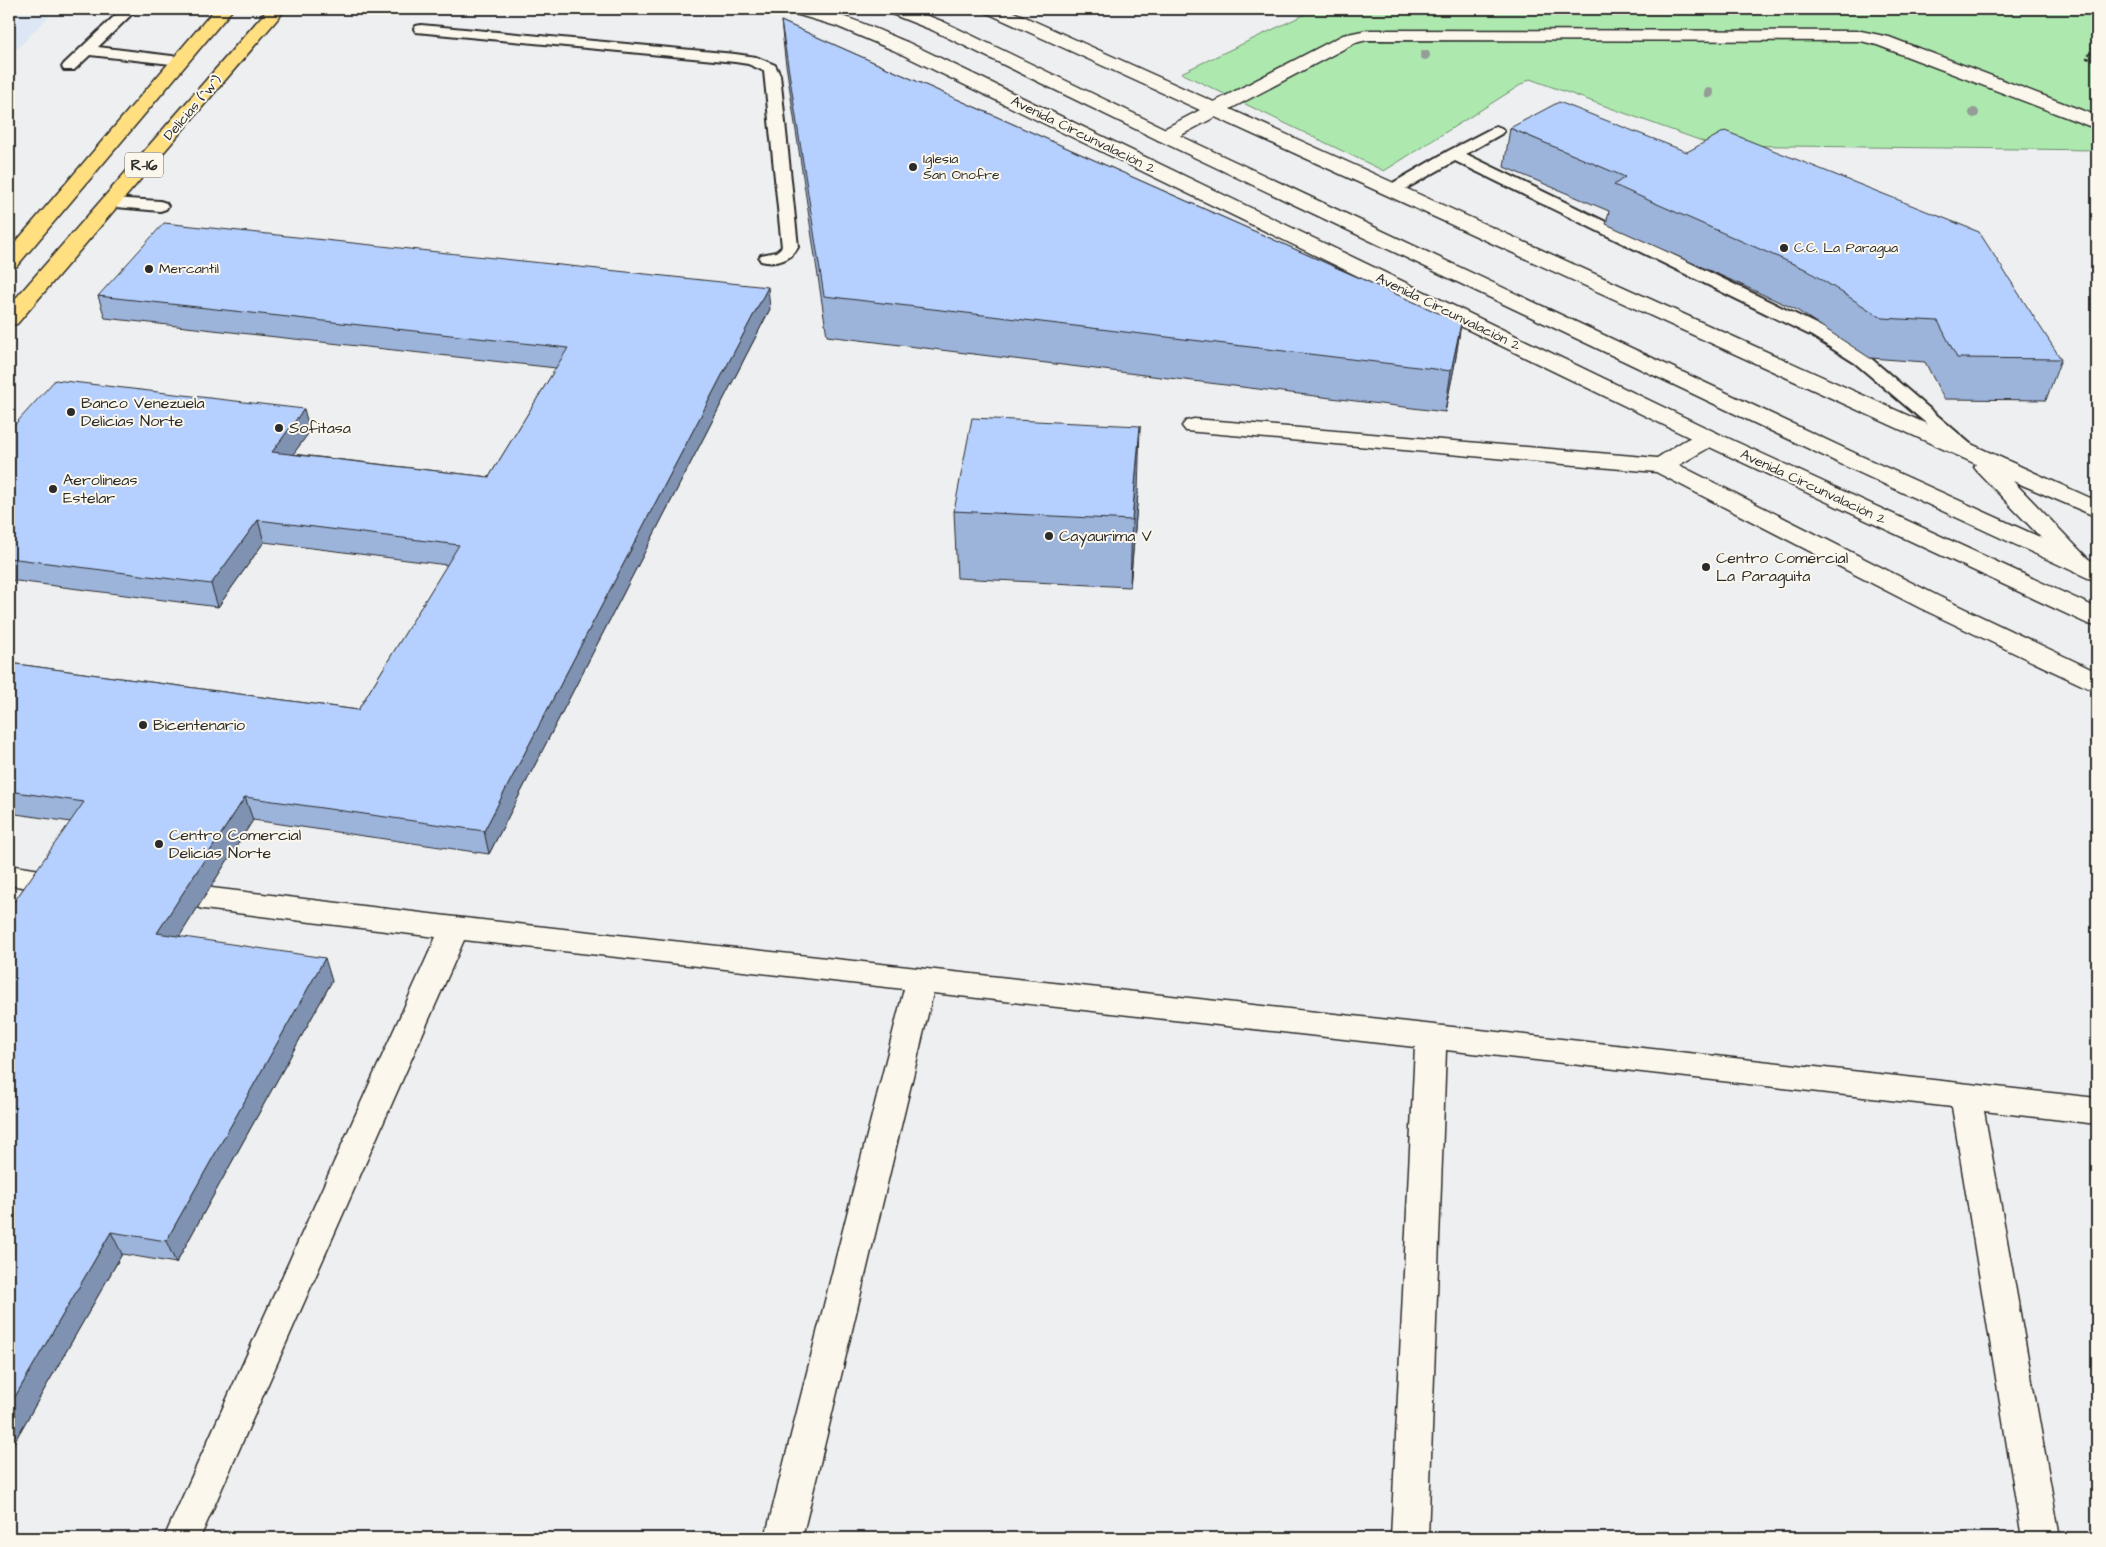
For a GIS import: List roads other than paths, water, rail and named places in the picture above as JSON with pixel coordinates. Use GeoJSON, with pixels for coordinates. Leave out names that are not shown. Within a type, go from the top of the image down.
{"type":"FeatureCollection","features":[{"type":"Feature","properties":{"kind":"main road","name":"R-16"},"geometry":{"type":"LineString","coordinates":[[9,263],[224,9]]}},
{"type":"Feature","properties":{"kind":"main road","name":"Delicias (^w^)"},"geometry":{"type":"LineString","coordinates":[[9,319],[277,9]]}},
{"type":"Feature","properties":{"kind":"street","name":"Avenida Circunvalación 2"},"geometry":{"type":"LineString","coordinates":[[798,9],[842,22],[900,46],[1709,438],[1966,559],[2097,618]]}},
{"type":"Feature","properties":{"kind":"street"},"geometry":{"type":"LineString","coordinates":[[895,9],[938,26],[1165,136],[1862,465],[2090,569]]}},
{"type":"Feature","properties":{"kind":"street"},"geometry":{"type":"LineString","coordinates":[[993,9],[2097,510]]}},
{"type":"Feature","properties":{"kind":"street"},"geometry":{"type":"LineString","coordinates":[[1165,136],[1349,39],[1367,35],[1861,36],[1883,41],[2097,123]]}},
{"type":"Feature","properties":{"kind":"street"},"geometry":{"type":"LineString","coordinates":[[1194,426],[1661,465],[1928,602],[2097,682]]}},
{"type":"Feature","properties":{"kind":"street"},"geometry":{"type":"LineString","coordinates":[[1661,465],[1709,438]]}},
{"type":"Feature","properties":{"kind":"street"},"geometry":{"type":"LineString","coordinates":[[1977,457],[2090,569]]}},
{"type":"Feature","properties":{"kind":"street"},"geometry":{"type":"LineString","coordinates":[[9,875],[55,880]]}},
{"type":"Feature","properties":{"kind":"street"},"geometry":{"type":"LineString","coordinates":[[203,898],[921,981],[2097,1111]]}},
{"type":"Feature","properties":{"kind":"street"},"geometry":{"type":"LineString","coordinates":[[182,1538],[456,928]]}},
{"type":"Feature","properties":{"kind":"street"},"geometry":{"type":"LineString","coordinates":[[783,1538],[921,981]]}},
{"type":"Feature","properties":{"kind":"street"},"geometry":{"type":"LineString","coordinates":[[1409,1538],[1432,1038]]}},
{"type":"Feature","properties":{"kind":"street"},"geometry":{"type":"LineString","coordinates":[[1966,1096],[2041,1538]]}},
{"type":"Feature","properties":{"kind":"lane"},"geometry":{"type":"LineString","coordinates":[[69,67],[130,9]]}},
{"type":"Feature","properties":{"kind":"lane"},"geometry":{"type":"LineString","coordinates":[[421,29],[735,58],[751,60],[770,68],[774,75],[790,247],[788,253],[767,258]]}},
{"type":"Feature","properties":{"kind":"lane"},"geometry":{"type":"LineString","coordinates":[[87,50],[180,60]]}},
{"type":"Feature","properties":{"kind":"lane"},"geometry":{"type":"LineString","coordinates":[[1392,190],[1496,131]]}},
{"type":"Feature","properties":{"kind":"lane"},"geometry":{"type":"LineString","coordinates":[[1453,154],[1818,332],[1861,359],[1977,457]]}},
{"type":"Feature","properties":{"kind":"lane"},"geometry":{"type":"LineString","coordinates":[[111,203],[160,206]]}},
{"type":"Feature","properties":{"kind":"place","name":"Iglesia San Onofre"},"geometry":{"type":"Point","coordinates":[913,167]}},
{"type":"Feature","properties":{"kind":"place","name":"C.C. La Paragua"},"geometry":{"type":"Point","coordinates":[1784,248]}},
{"type":"Feature","properties":{"kind":"place","name":"Mercantil"},"geometry":{"type":"Point","coordinates":[149,269]}},
{"type":"Feature","properties":{"kind":"place","name":"Banco Venezuela Delicias Norte"},"geometry":{"type":"Point","coordinates":[71,412]}},
{"type":"Feature","properties":{"kind":"place","name":"Sofitasa"},"geometry":{"type":"Point","coordinates":[279,428]}},
{"type":"Feature","properties":{"kind":"place","name":"Aerolineas Estelar"},"geometry":{"type":"Point","coordinates":[53,489]}},
{"type":"Feature","properties":{"kind":"place","name":"Cayaurima V"},"geometry":{"type":"Point","coordinates":[1049,536]}},
{"type":"Feature","properties":{"kind":"place","name":"Centro Comercial La Paraguita"},"geometry":{"type":"Point","coordinates":[1706,567]}},
{"type":"Feature","properties":{"kind":"place","name":"Bicentenario"},"geometry":{"type":"Point","coordinates":[143,725]}},
{"type":"Feature","properties":{"kind":"place","name":"Centro Comercial Delicias Norte"},"geometry":{"type":"Point","coordinates":[159,844]}}]}
